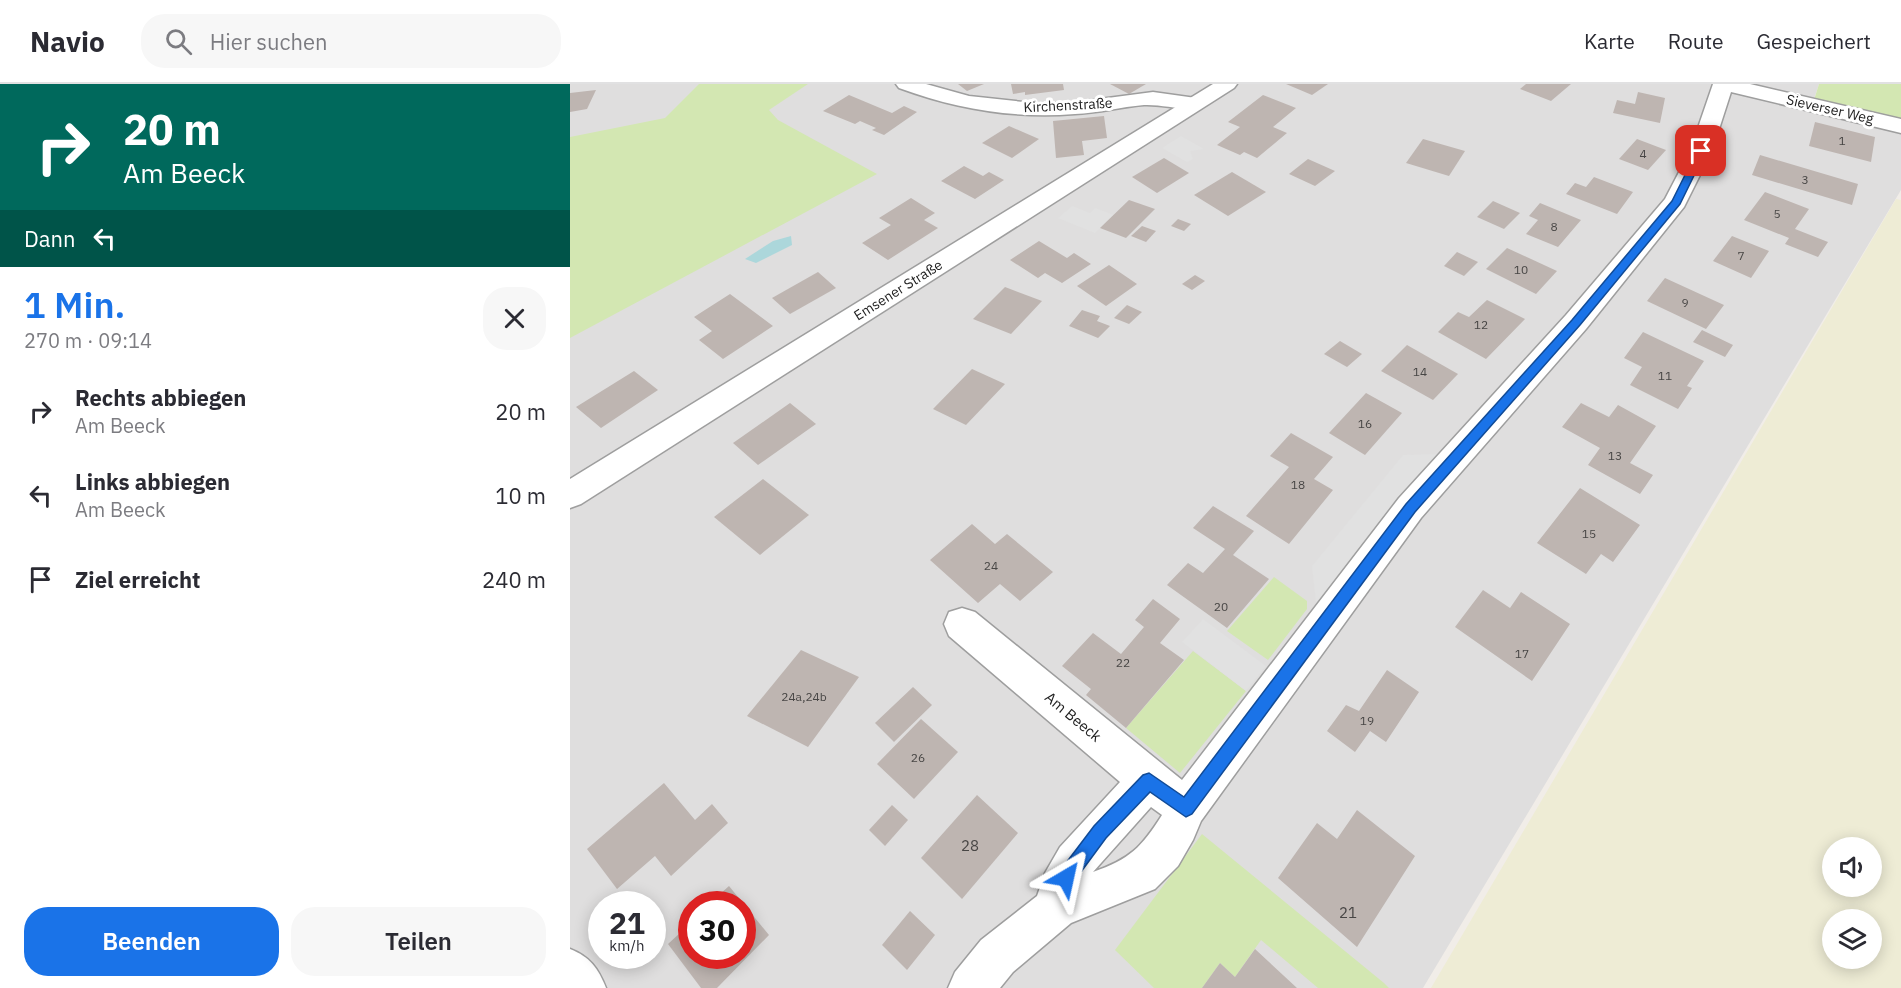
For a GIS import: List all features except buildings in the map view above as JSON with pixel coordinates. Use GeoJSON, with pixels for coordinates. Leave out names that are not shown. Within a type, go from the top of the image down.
{"type":"FeatureCollection","features":[{"type":"Feature","properties":{"kind":"street","name":"Kirchenstraße"},"geometry":{"type":"LineString","coordinates":[[906,84],[954,100],[991,107],[1031,110],[1077,108],[1148,99],[1196,103]]}},
{"type":"Feature","properties":{"kind":"street","name":"Emsener Straße"},"geometry":{"type":"LineString","coordinates":[[570,495],[1227,84]]}},
{"type":"Feature","properties":{"kind":"street","name":"Sieverser Weg"},"geometry":{"type":"LineString","coordinates":[[1723,84],[1901,126]]}},
{"type":"Feature","properties":{"kind":"street"},"geometry":{"type":"LineString","coordinates":[[971,988],[997,956],[1057,907],[1140,874],[1163,850],[1179,826],[1186,808],[1410,508],[1576,322],[1676,202],[1701,151],[1723,84]]}},
{"type":"Feature","properties":{"kind":"street","name":"Am Beeck"},"geometry":{"type":"LineString","coordinates":[[962,624],[1149,781],[1186,808]]}},
{"type":"Feature","properties":{"kind":"street"},"geometry":{"type":"LineString","coordinates":[[1057,907],[1060,888],[1072,867],[1100,832],[1149,781]]}},
{"type":"Feature","properties":{"kind":"street"},"geometry":{"type":"LineString","coordinates":[[570,970],[583,988]]}},
{"type":"Feature","properties":{"kind":"shaded area"},"geometry":{"type":"Polygon","coordinates":[[[570,84],[1819,84],[1814,99],[1901,121],[1901,190],[1423,988],[570,988],[570,84]]]}},
{"type":"Feature","properties":{"kind":"shaded area"},"geometry":{"type":"Polygon","coordinates":[[[1181,136],[1204,149],[1190,151],[1193,159],[1187,162],[1162,148],[1181,136]]]}},
{"type":"Feature","properties":{"kind":"shaded area"},"geometry":{"type":"Polygon","coordinates":[[[1896,199],[1901,200],[1901,988],[1431,988],[1896,199]]]}},
{"type":"Feature","properties":{"kind":"shaded area"},"geometry":{"type":"Polygon","coordinates":[[[1072,206],[1090,213],[1095,208],[1114,215],[1095,233],[1058,218],[1072,206]]]}},
{"type":"Feature","properties":{"kind":"shaded area"},"geometry":{"type":"Polygon","coordinates":[[[1439,454],[1317,611],[1312,566],[1403,455],[1439,454]]]}},
{"type":"Feature","properties":{"kind":"shaded area"},"geometry":{"type":"Polygon","coordinates":[[[1203,619],[1266,666],[1246,691],[1182,642],[1203,619]]]}},
{"type":"Feature","properties":{"kind":"green space"},"geometry":{"type":"Polygon","coordinates":[[[699,84],[808,84],[769,110],[778,120],[877,174],[570,338],[570,137],[665,118],[699,84]]]}},
{"type":"Feature","properties":{"kind":"green space"},"geometry":{"type":"Polygon","coordinates":[[[1819,84],[1901,84],[1901,121],[1814,100],[1819,84]]]}},
{"type":"Feature","properties":{"kind":"green space"},"geometry":{"type":"Polygon","coordinates":[[[1274,577],[1307,601],[1307,609],[1268,660],[1227,631],[1274,577]]]}},
{"type":"Feature","properties":{"kind":"green space"},"geometry":{"type":"Polygon","coordinates":[[[1193,651],[1246,691],[1180,773],[1126,728],[1193,651]]]}},
{"type":"Feature","properties":{"kind":"green space"},"geometry":{"type":"Polygon","coordinates":[[[1202,834],[1389,988],[1318,988],[1261,940],[1235,977],[1220,963],[1202,988],[1154,988],[1115,950],[1202,834]]]}},
{"type":"Feature","properties":{"kind":"water"},"geometry":{"type":"Polygon","coordinates":[[[791,236],[792,245],[756,263],[745,259],[773,241],[791,236]]]}},
{"type":"Feature","properties":{"kind":"route"},"geometry":{"type":"LineString","coordinates":[[1066,878],[1100,832],[1149,781],[1186,808],[1410,508],[1576,322],[1676,202],[1701,151]]}}]}
